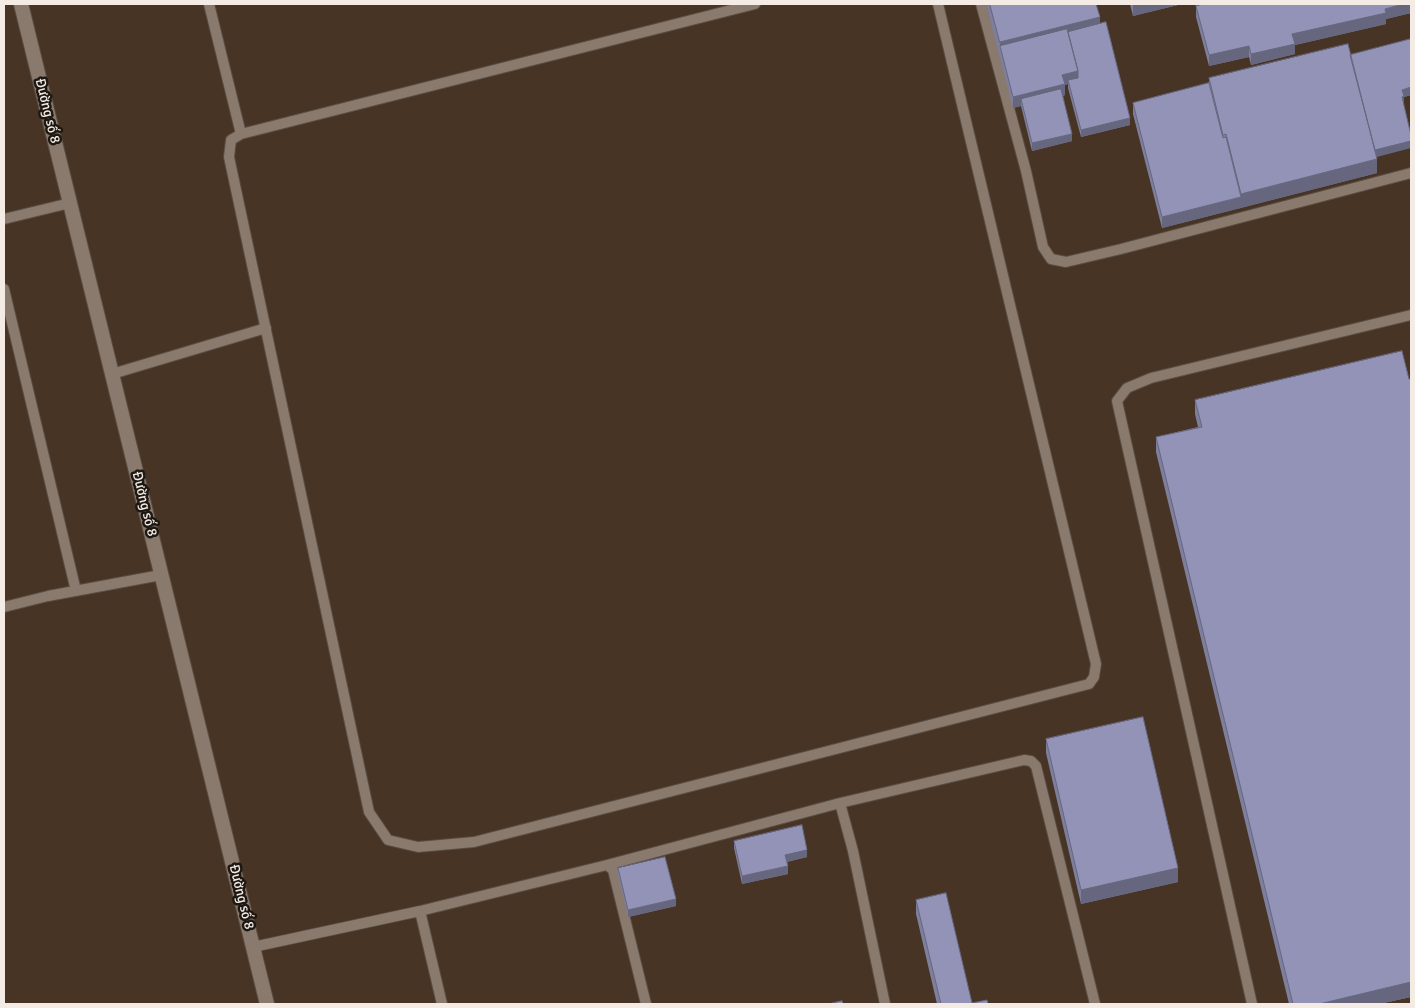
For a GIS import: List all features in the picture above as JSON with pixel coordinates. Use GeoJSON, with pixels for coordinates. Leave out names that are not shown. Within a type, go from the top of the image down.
{"type":"FeatureCollection","features":[{"type":"Feature","properties":{"kind":"street","name":"Đường số 8"},"geometry":{"type":"LineString","coordinates":[[21,4],[267,1004]]}},
{"type":"Feature","properties":{"kind":"lane"},"geometry":{"type":"LineString","coordinates":[[209,4],[241,134]]}},
{"type":"Feature","properties":{"kind":"lane"},"geometry":{"type":"LineString","coordinates":[[755,4],[241,134],[231,140],[229,157],[368,812],[388,840],[418,847],[474,842],[1089,684],[1094,677],[1096,664],[938,4]]}},
{"type":"Feature","properties":{"kind":"lane"},"geometry":{"type":"LineString","coordinates":[[981,4],[1026,171],[1043,247],[1051,259],[1066,262],[1411,173]]}},
{"type":"Feature","properties":{"kind":"lane"},"geometry":{"type":"LineString","coordinates":[[4,219],[70,202]]}},
{"type":"Feature","properties":{"kind":"lane"},"geometry":{"type":"LineString","coordinates":[[4,289],[76,591]]}},
{"type":"Feature","properties":{"kind":"lane"},"geometry":{"type":"LineString","coordinates":[[1252,1004],[1117,402],[1127,388],[1151,378],[1411,315]]}},
{"type":"Feature","properties":{"kind":"lane"},"geometry":{"type":"LineString","coordinates":[[112,374],[266,328]]}},
{"type":"Feature","properties":{"kind":"lane"},"geometry":{"type":"LineString","coordinates":[[4,606],[161,575]]}},
{"type":"Feature","properties":{"kind":"lane"},"geometry":{"type":"LineString","coordinates":[[253,946],[420,911],[607,865],[840,803],[1024,760],[1031,761],[1036,766],[1095,1004]]}},
{"type":"Feature","properties":{"kind":"lane"},"geometry":{"type":"LineString","coordinates":[[840,803],[853,851],[885,1004]]}},
{"type":"Feature","properties":{"kind":"lane"},"geometry":{"type":"LineString","coordinates":[[607,865],[613,870],[646,1004]]}},
{"type":"Feature","properties":{"kind":"lane"},"geometry":{"type":"LineString","coordinates":[[420,911],[442,1004]]}},
{"type":"Feature","properties":{"kind":"shaded area"},"geometry":{"type":"Polygon","coordinates":[[[4,4],[1411,4],[1411,1004],[4,1004],[4,4]]]}},
{"type":"Feature","properties":{"kind":"building"},"geometry":{"type":"Polygon","coordinates":[[[990,4],[1096,4],[1100,17],[1000,42],[990,4]]]}},
{"type":"Feature","properties":{"kind":"building"},"geometry":{"type":"Polygon","coordinates":[[[1204,4],[1404,4],[1385,9],[1386,13],[1292,34],[1295,44],[1251,54],[1249,46],[1209,55],[1196,6],[1204,4]]]}},
{"type":"Feature","properties":{"kind":"building"},"geometry":{"type":"Polygon","coordinates":[[[1106,22],[1130,118],[1081,130],[1068,80],[1078,78],[1078,71],[1068,32],[1106,22]]]}},
{"type":"Feature","properties":{"kind":"building"},"geometry":{"type":"Polygon","coordinates":[[[1067,29],[1078,71],[1062,75],[1065,84],[1013,97],[1000,46],[1067,29]]]}},
{"type":"Feature","properties":{"kind":"building"},"geometry":{"type":"Polygon","coordinates":[[[1411,39],[1411,87],[1402,90],[1404,96],[1402,97],[1411,141],[1375,150],[1350,55],[1411,39]]]}},
{"type":"Feature","properties":{"kind":"building"},"geometry":{"type":"Polygon","coordinates":[[[1348,44],[1377,159],[1241,194],[1226,134],[1223,135],[1209,78],[1348,44]]]}},
{"type":"Feature","properties":{"kind":"building"},"geometry":{"type":"Polygon","coordinates":[[[1209,83],[1223,138],[1226,137],[1241,197],[1162,217],[1133,103],[1209,83]]]}},
{"type":"Feature","properties":{"kind":"building"},"geometry":{"type":"Polygon","coordinates":[[[1061,89],[1072,134],[1032,143],[1021,99],[1061,89]]]}},
{"type":"Feature","properties":{"kind":"building"},"geometry":{"type":"Polygon","coordinates":[[[1402,351],[1409,379],[1411,379],[1411,982],[1319,1004],[1293,1004],[1156,437],[1202,427],[1195,400],[1402,351]]]}},
{"type":"Feature","properties":{"kind":"building"},"geometry":{"type":"Polygon","coordinates":[[[1143,717],[1178,868],[1081,890],[1046,739],[1143,717]]]}},
{"type":"Feature","properties":{"kind":"building"},"geometry":{"type":"Polygon","coordinates":[[[802,825],[807,850],[785,855],[788,866],[742,876],[734,841],[802,825]]]}},
{"type":"Feature","properties":{"kind":"building"},"geometry":{"type":"Polygon","coordinates":[[[665,857],[676,899],[628,910],[618,868],[665,857]]]}},
{"type":"Feature","properties":{"kind":"building"},"geometry":{"type":"Polygon","coordinates":[[[946,893],[972,1003],[987,1000],[988,1004],[941,1004],[916,900],[946,893]]]}},
{"type":"Feature","properties":{"kind":"building"},"geometry":{"type":"Polygon","coordinates":[[[842,1001],[843,1004],[829,1004],[842,1001]]]}}]}
